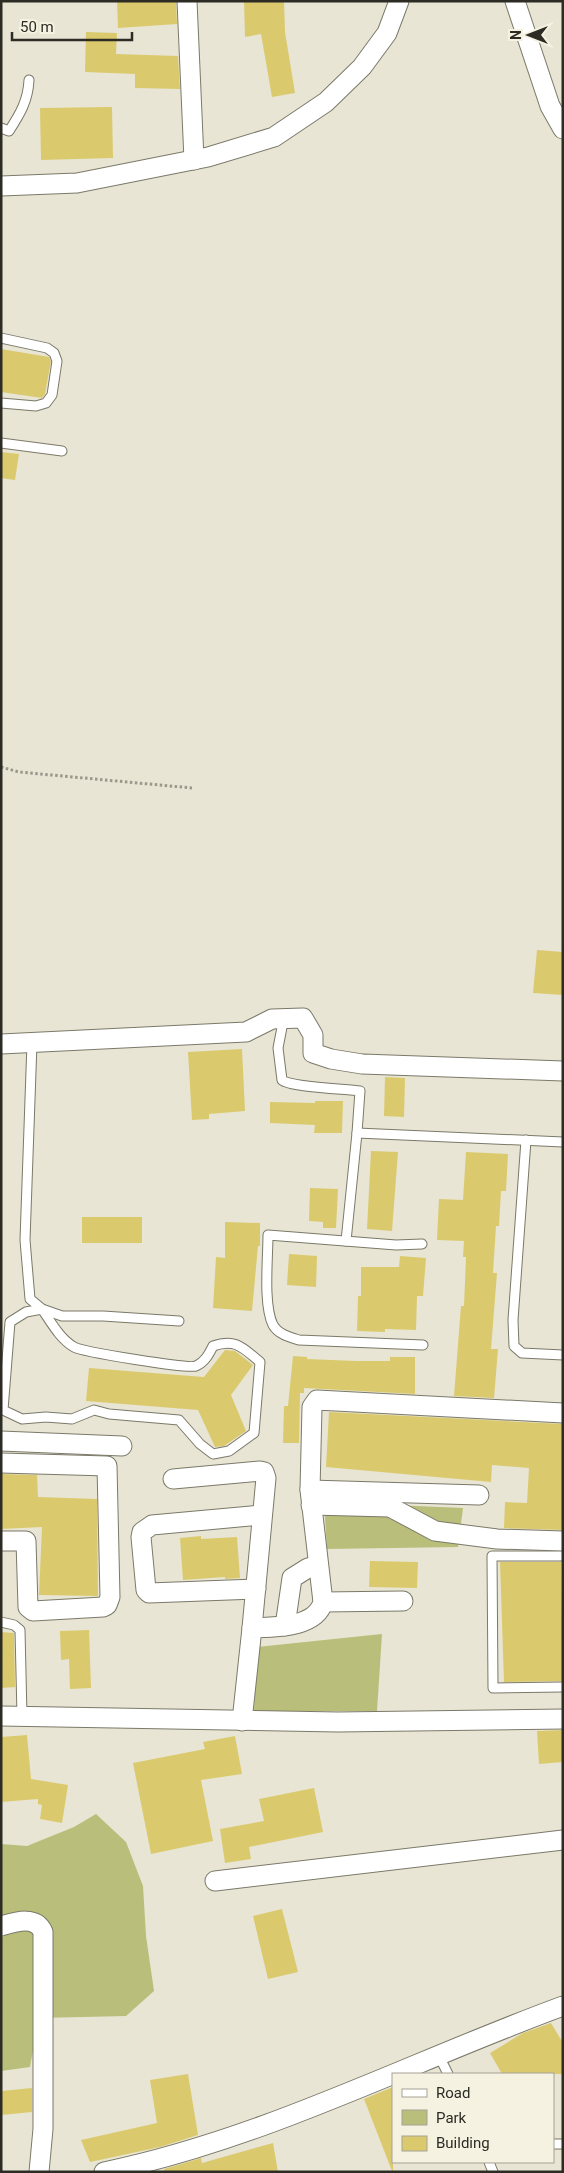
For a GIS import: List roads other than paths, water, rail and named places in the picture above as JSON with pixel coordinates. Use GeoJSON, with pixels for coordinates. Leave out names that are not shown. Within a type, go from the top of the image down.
{"type":"FeatureCollection","features":[{"type":"Feature","properties":{"kind":"street"},"geometry":{"type":"LineString","coordinates":[[187,1],[194,160]]}},
{"type":"Feature","properties":{"kind":"street"},"geometry":{"type":"LineString","coordinates":[[1,186],[77,183],[194,160],[274,137],[326,102],[362,67],[387,33],[399,1]]}},
{"type":"Feature","properties":{"kind":"street"},"geometry":{"type":"LineString","coordinates":[[515,1],[550,106],[563,129]]}},
{"type":"Feature","properties":{"kind":"street"},"geometry":{"type":"LineString","coordinates":[[1,1044],[246,1032],[272,1020],[303,1018],[313,1035],[313,1053],[331,1059],[362,1064],[563,1070]]}},
{"type":"Feature","properties":{"kind":"street"},"geometry":{"type":"LineString","coordinates":[[252,1628],[285,1626],[316,1615],[321,1610],[324,1602],[311,1497],[312,1407],[317,1400],[563,1413]]}},
{"type":"Feature","properties":{"kind":"street"},"geometry":{"type":"LineString","coordinates":[[1,1441],[122,1446]]}},
{"type":"Feature","properties":{"kind":"street"},"geometry":{"type":"LineString","coordinates":[[1,1462],[108,1466],[110,1598],[108,1605],[103,1607],[33,1612],[28,1607],[26,1541],[1,1541]]}},
{"type":"Feature","properties":{"kind":"street"},"geometry":{"type":"LineString","coordinates":[[173,1479],[260,1471],[264,1472],[266,1478],[242,1721]]}},
{"type":"Feature","properties":{"kind":"street"},"geometry":{"type":"LineString","coordinates":[[311,1497],[479,1495]]}},
{"type":"Feature","properties":{"kind":"street"},"geometry":{"type":"LineString","coordinates":[[311,1497],[390,1507],[435,1531],[497,1539],[563,1541]]}},
{"type":"Feature","properties":{"kind":"street"},"geometry":{"type":"LineString","coordinates":[[256,1589],[149,1593],[145,1584],[141,1537],[142,1532],[152,1524],[262,1515]]}},
{"type":"Feature","properties":{"kind":"street"},"geometry":{"type":"LineString","coordinates":[[285,1626],[292,1578],[308,1568],[318,1565]]}},
{"type":"Feature","properties":{"kind":"street"},"geometry":{"type":"LineString","coordinates":[[324,1602],[403,1601]]}},
{"type":"Feature","properties":{"kind":"street"},"geometry":{"type":"LineString","coordinates":[[1,1716],[338,1722],[563,1719]]}},
{"type":"Feature","properties":{"kind":"street"},"geometry":{"type":"LineString","coordinates":[[215,1881],[563,1840]]}},
{"type":"Feature","properties":{"kind":"street"},"geometry":{"type":"LineString","coordinates":[[1,1926],[27,1921],[36,1923],[43,1932],[43,2129],[39,2172]]}},
{"type":"Feature","properties":{"kind":"street"},"geometry":{"type":"LineString","coordinates":[[397,2073],[439,2056],[485,2034],[563,2006]]}},
{"type":"Feature","properties":{"kind":"street"},"geometry":{"type":"LineString","coordinates":[[104,2172],[156,2166],[268,2125],[392,2075]]}},
{"type":"Feature","properties":{"kind":"lane"},"geometry":{"type":"LineString","coordinates":[[1,128],[10,131],[24,106],[28,94],[29,80]]}},
{"type":"Feature","properties":{"kind":"lane"},"geometry":{"type":"LineString","coordinates":[[1,338],[47,348],[54,353],[57,361],[52,396],[46,403],[36,406],[1,403]]}},
{"type":"Feature","properties":{"kind":"lane"},"geometry":{"type":"LineString","coordinates":[[1,443],[62,451]]}},
{"type":"Feature","properties":{"kind":"lane"},"geometry":{"type":"LineString","coordinates":[[284,1018],[278,1048],[282,1080],[286,1083],[299,1085],[360,1091],[346,1241]]}},
{"type":"Feature","properties":{"kind":"lane"},"geometry":{"type":"LineString","coordinates":[[32,1043],[25,1240],[30,1299],[42,1309],[59,1333],[75,1348],[176,1367],[196,1366],[208,1356],[213,1346],[224,1342],[240,1345],[260,1362],[254,1433],[229,1451],[214,1454],[200,1444],[179,1420],[108,1414],[94,1410],[72,1419],[46,1416],[22,1419],[3,1410],[10,1322],[26,1312],[42,1309],[62,1316],[103,1316],[179,1321]]}},
{"type":"Feature","properties":{"kind":"lane"},"geometry":{"type":"LineString","coordinates":[[356,1133],[563,1142]]}},
{"type":"Feature","properties":{"kind":"lane"},"geometry":{"type":"LineString","coordinates":[[526,1140],[513,1320],[514,1346],[522,1353],[563,1355]]}},
{"type":"Feature","properties":{"kind":"lane"},"geometry":{"type":"LineString","coordinates":[[422,1244],[396,1246],[268,1235],[267,1308],[273,1326],[284,1336],[299,1340],[423,1345]]}},
{"type":"Feature","properties":{"kind":"lane"},"geometry":{"type":"LineString","coordinates":[[563,1556],[492,1556],[493,1688],[563,1687]]}},
{"type":"Feature","properties":{"kind":"lane"},"geometry":{"type":"LineString","coordinates":[[1,1622],[14,1625],[20,1630],[22,1716]]}},
{"type":"Feature","properties":{"kind":"lane"},"geometry":{"type":"LineString","coordinates":[[439,2056],[448,2073]]}}]}
